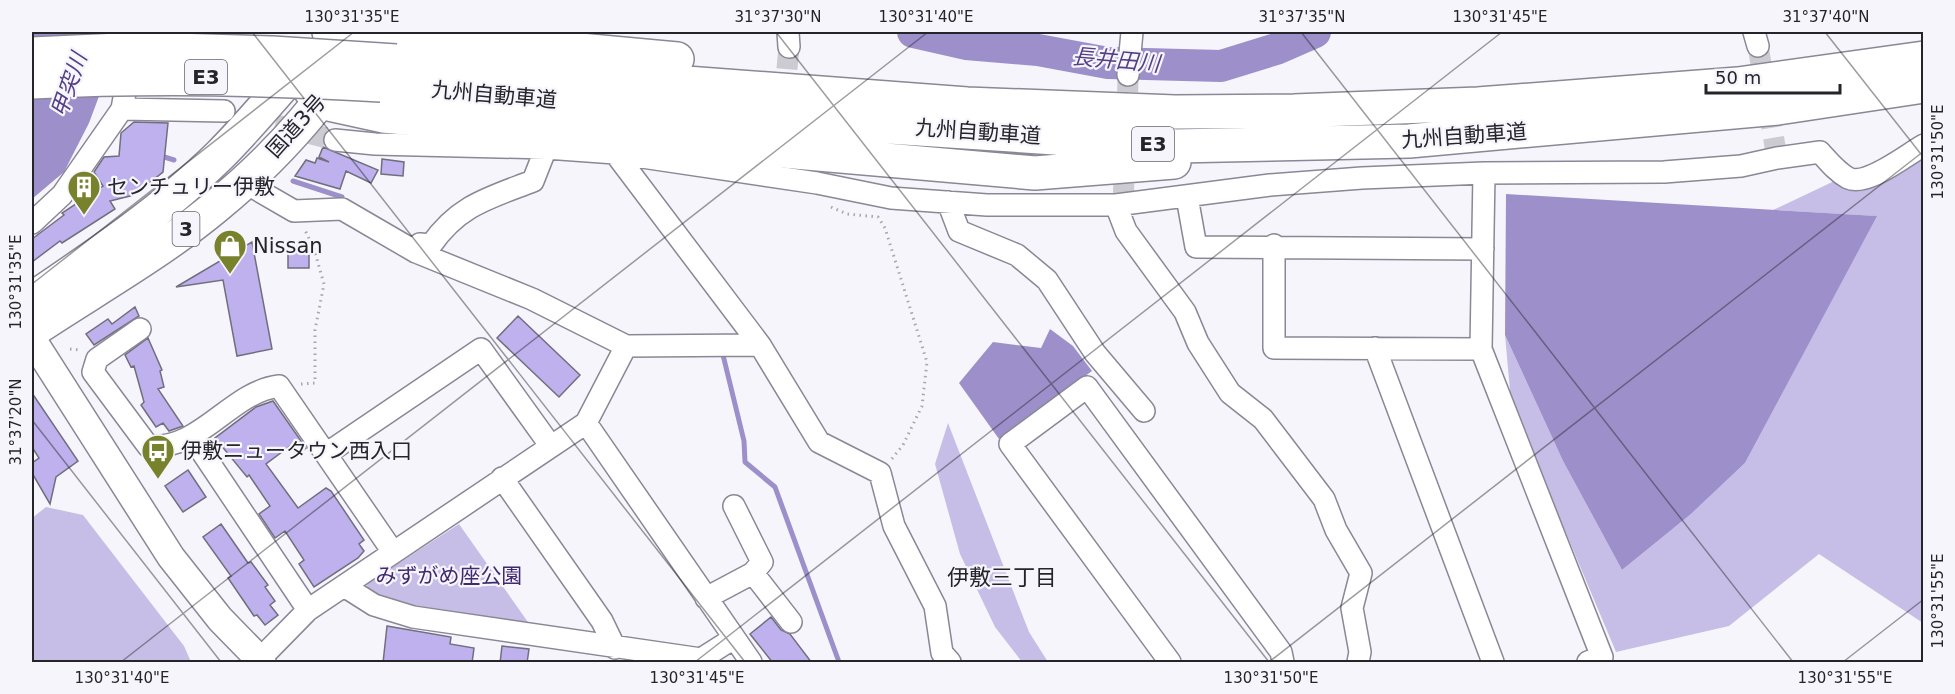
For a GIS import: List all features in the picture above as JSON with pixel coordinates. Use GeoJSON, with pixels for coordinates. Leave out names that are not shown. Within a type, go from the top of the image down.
{"type":"FeatureCollection","features":[{"type":"Feature","properties":{"kind":"highway"},"geometry":{"type":"LineString","coordinates":[[327,32],[459,35],[1293,111]]}},
{"type":"Feature","properties":{"kind":"highway","name":"国道3号"},"geometry":{"type":"LineString","coordinates":[[32,299],[130,232],[187,185],[248,125],[327,32]]}},
{"type":"Feature","properties":{"kind":"highway","name":"国道3号"},"geometry":{"type":"LineString","coordinates":[[32,332],[179,235],[244,182],[320,102],[370,33]]}},
{"type":"Feature","properties":{"kind":"highway","name":"九州自動車道"},"geometry":{"type":"LineString","coordinates":[[32,54],[142,49],[272,53],[389,73],[736,117],[1176,146],[1409,141],[1778,108],[1923,86]]}},
{"type":"Feature","properties":{"kind":"highway","name":"九州自動車道"},"geometry":{"type":"LineString","coordinates":[[32,82],[137,76],[266,78],[389,73],[967,104],[1175,112],[1293,111],[1478,104],[1738,84],[1923,58]]}},
{"type":"Feature","properties":{"kind":"highway"},"geometry":{"type":"LineString","coordinates":[[296,70],[320,102],[383,116],[1035,173],[1409,141]]}},
{"type":"Feature","properties":{"kind":"street"},"geometry":{"type":"LineString","coordinates":[[32,223],[62,195],[122,108],[136,32]]}},
{"type":"Feature","properties":{"kind":"street"},"geometry":{"type":"LineString","coordinates":[[1129,74],[1132,35]]}},
{"type":"Feature","properties":{"kind":"street"},"geometry":{"type":"LineString","coordinates":[[122,108],[224,111]]}},
{"type":"Feature","properties":{"kind":"street"},"geometry":{"type":"LineString","coordinates":[[335,140],[375,144],[546,148],[615,153],[777,173],[891,198],[948,202],[1116,205],[1293,183],[1484,172],[1664,172],[1741,166],[1820,152],[1835,169],[1850,179],[1865,181],[1923,145]]}},
{"type":"Feature","properties":{"kind":"street"},"geometry":{"type":"LineString","coordinates":[[416,252],[420,244],[431,245],[446,224],[473,205],[533,181],[546,148]]}},
{"type":"Feature","properties":{"kind":"street"},"geometry":{"type":"LineString","coordinates":[[615,153],[760,345],[819,442],[880,473],[894,526],[935,606],[942,653],[950,663]]}},
{"type":"Feature","properties":{"kind":"street"},"geometry":{"type":"LineString","coordinates":[[1484,172],[1481,349],[1602,657],[1588,663]]}},
{"type":"Feature","properties":{"kind":"street"},"geometry":{"type":"LineString","coordinates":[[244,182],[294,211],[342,209],[416,252],[532,299],[626,346],[760,345]]}},
{"type":"Feature","properties":{"kind":"street"},"geometry":{"type":"LineString","coordinates":[[1187,197],[1196,247],[1274,245],[1483,249]]}},
{"type":"Feature","properties":{"kind":"street"},"geometry":{"type":"LineString","coordinates":[[948,202],[958,231],[1017,255],[1047,280],[1095,353],[1144,411]]}},
{"type":"Feature","properties":{"kind":"street"},"geometry":{"type":"LineString","coordinates":[[1116,205],[1126,231],[1185,312],[1198,343],[1230,393],[1263,419],[1324,499],[1336,530],[1361,573],[1352,608],[1360,652],[1358,663]]}},
{"type":"Feature","properties":{"kind":"street"},"geometry":{"type":"LineString","coordinates":[[1274,245],[1274,348],[1481,349]]}},
{"type":"Feature","properties":{"kind":"street"},"geometry":{"type":"LineString","coordinates":[[140,329],[97,359],[93,372],[148,446],[163,447],[192,436],[261,388],[279,386],[393,552]]}},
{"type":"Feature","properties":{"kind":"street"},"geometry":{"type":"LineString","coordinates":[[32,339],[171,557],[220,619],[261,661],[308,610],[502,477],[586,423],[626,346]]}},
{"type":"Feature","properties":{"kind":"street"},"geometry":{"type":"LineString","coordinates":[[1375,348],[1493,663]]}},
{"type":"Feature","properties":{"kind":"street"},"geometry":{"type":"LineString","coordinates":[[326,454],[482,349],[550,445]]}},
{"type":"Feature","properties":{"kind":"street"},"geometry":{"type":"LineString","coordinates":[[1170,663],[1010,444],[1087,387],[1281,652],[1283,663]]}},
{"type":"Feature","properties":{"kind":"street"},"geometry":{"type":"LineString","coordinates":[[586,423],[751,663]]}},
{"type":"Feature","properties":{"kind":"street"},"geometry":{"type":"LineString","coordinates":[[192,436],[308,610]]}},
{"type":"Feature","properties":{"kind":"street"},"geometry":{"type":"LineString","coordinates":[[502,477],[602,621],[615,648]]}},
{"type":"Feature","properties":{"kind":"street"},"geometry":{"type":"LineString","coordinates":[[706,598],[753,573],[762,562],[734,506]]}},
{"type":"Feature","properties":{"kind":"street"},"geometry":{"type":"LineString","coordinates":[[753,573],[791,622]]}},
{"type":"Feature","properties":{"kind":"street"},"geometry":{"type":"LineString","coordinates":[[344,586],[374,605],[413,617],[615,648],[701,659],[734,638]]}},
{"type":"Feature","properties":{"kind":"path"},"geometry":{"type":"LineString","coordinates":[[817,183],[824,201],[836,210],[878,217],[885,228],[927,362],[921,406],[903,445],[880,473]]}},
{"type":"Feature","properties":{"kind":"path"},"geometry":{"type":"LineString","coordinates":[[279,386],[315,383],[315,330],[324,284],[314,249],[294,211]]}},
{"type":"Feature","properties":{"kind":"green space"},"geometry":{"type":"Polygon","coordinates":[[[1923,139],[1923,623],[1819,554],[1729,626],[1616,652],[1511,402],[1505,335],[1563,461],[1622,570],[1691,514],[1745,463],[1876,216],[1773,210],[1923,139]]]}},
{"type":"Feature","properties":{"kind":"green space"},"geometry":{"type":"Polygon","coordinates":[[[948,423],[1029,632],[1048,662],[1022,662],[995,627],[960,554],[935,464],[948,423]]]}},
{"type":"Feature","properties":{"kind":"green space"},"geometry":{"type":"Polygon","coordinates":[[[46,507],[83,515],[184,646],[191,662],[32,662],[32,518],[46,507]]]}},
{"type":"Feature","properties":{"kind":"green space","name":"みずがめ座公園"},"geometry":{"type":"Polygon","coordinates":[[[459,524],[530,625],[405,609],[368,593],[367,584],[459,524]]]}},
{"type":"Feature","properties":{"kind":"water","name":"甲突川"},"geometry":{"type":"Polygon","coordinates":[[[32,32],[123,32],[89,123],[64,172],[32,199],[32,32]]]}},
{"type":"Feature","properties":{"kind":"water"},"geometry":{"type":"Polygon","coordinates":[[[1506,194],[1877,216],[1745,463],[1691,514],[1622,570],[1563,461],[1505,335],[1506,194]]]}},
{"type":"Feature","properties":{"kind":"water"},"geometry":{"type":"Polygon","coordinates":[[[1050,329],[1073,346],[1092,371],[999,439],[959,383],[993,342],[1041,348],[1050,329]]]}},
{"type":"Feature","properties":{"kind":"building"},"geometry":{"type":"Polygon","coordinates":[[[134,122],[168,123],[163,172],[134,195],[110,201],[115,209],[62,243],[60,241],[32,262],[32,239],[64,215],[62,213],[103,186],[94,172],[104,157],[119,156],[121,133],[134,122]]]}},
{"type":"Feature","properties":{"kind":"building"},"geometry":{"type":"Polygon","coordinates":[[[323,147],[378,170],[371,183],[346,171],[340,189],[295,176],[306,160],[315,163],[317,158],[329,162],[319,157],[323,147]]]}},
{"type":"Feature","properties":{"kind":"building"},"geometry":{"type":"Polygon","coordinates":[[[382,159],[404,162],[403,176],[381,174],[382,159]]]}},
{"type":"Feature","properties":{"kind":"building"},"geometry":{"type":"Polygon","coordinates":[[[252,242],[272,349],[237,356],[223,280],[176,287],[252,242]]]}},
{"type":"Feature","properties":{"kind":"building"},"geometry":{"type":"Polygon","coordinates":[[[288,246],[303,247],[303,254],[309,254],[309,268],[288,268],[288,246]]]}},
{"type":"Feature","properties":{"kind":"building"},"geometry":{"type":"Polygon","coordinates":[[[135,307],[139,316],[94,345],[86,334],[108,319],[112,324],[135,307]]]}},
{"type":"Feature","properties":{"kind":"building"},"geometry":{"type":"Polygon","coordinates":[[[518,316],[580,375],[559,397],[497,338],[518,316]]]}},
{"type":"Feature","properties":{"kind":"building"},"geometry":{"type":"Polygon","coordinates":[[[148,338],[162,370],[160,371],[164,387],[158,389],[183,426],[169,431],[163,423],[156,427],[141,405],[144,402],[134,366],[131,367],[125,355],[148,338]]]}},
{"type":"Feature","properties":{"kind":"building"},"geometry":{"type":"Polygon","coordinates":[[[32,393],[78,461],[56,477],[50,504],[32,473],[32,463],[39,458],[32,447],[32,393]]]}},
{"type":"Feature","properties":{"kind":"building"},"geometry":{"type":"Polygon","coordinates":[[[273,401],[306,448],[297,455],[290,446],[266,464],[298,508],[326,488],[331,491],[364,540],[359,544],[364,551],[358,558],[314,587],[299,564],[304,560],[285,531],[275,538],[259,514],[270,506],[249,475],[247,477],[215,438],[256,407],[273,401]]]}},
{"type":"Feature","properties":{"kind":"building"},"geometry":{"type":"Polygon","coordinates":[[[188,470],[206,497],[183,512],[165,486],[188,470]]]}},
{"type":"Feature","properties":{"kind":"building"},"geometry":{"type":"Polygon","coordinates":[[[221,524],[248,563],[251,562],[268,585],[265,587],[275,601],[270,605],[278,615],[265,625],[257,615],[254,616],[228,578],[231,576],[203,537],[221,524]]]}},
{"type":"Feature","properties":{"kind":"building"},"geometry":{"type":"Polygon","coordinates":[[[771,617],[781,630],[790,634],[812,663],[773,663],[750,634],[771,617]]]}},
{"type":"Feature","properties":{"kind":"building"},"geometry":{"type":"Polygon","coordinates":[[[387,626],[451,637],[450,644],[474,648],[472,663],[383,663],[387,626]]]}},
{"type":"Feature","properties":{"kind":"building"},"geometry":{"type":"Polygon","coordinates":[[[502,646],[529,649],[527,663],[500,663],[502,646]]]}},
{"type":"Feature","properties":{"kind":"waterway","name":"長井田川"},"geometry":{"type":"LineString","coordinates":[[913,32],[966,44],[1038,50],[1108,63],[1221,66],[1276,49],[1315,32]]}},
{"type":"Feature","properties":{"kind":"waterway"},"geometry":{"type":"LineString","coordinates":[[158,155],[174,160]]}},
{"type":"Feature","properties":{"kind":"waterway"},"geometry":{"type":"LineString","coordinates":[[293,181],[342,197]]}},
{"type":"Feature","properties":{"kind":"waterway"},"geometry":{"type":"LineString","coordinates":[[723,355],[744,441],[745,462],[775,487],[839,662]]}},
{"type":"Feature","properties":{"kind":"tunnel"},"geometry":{"type":"LineString","coordinates":[[1758,46],[1777,158]]}},
{"type":"Feature","properties":{"kind":"tunnel"},"geometry":{"type":"LineString","coordinates":[[784,100],[789,47]]}},
{"type":"Feature","properties":{"kind":"tunnel"},"geometry":{"type":"LineString","coordinates":[[1127,123],[1128,75]]}},
{"type":"Feature","properties":{"kind":"tunnel"},"geometry":{"type":"LineString","coordinates":[[245,117],[335,140]]}},
{"type":"Feature","properties":{"kind":"tunnel"},"geometry":{"type":"LineString","coordinates":[[1123,204],[1125,154]]}},
{"type":"Feature","properties":{"kind":"place","name":"センチュリー伊敷"},"geometry":{"type":"Point","coordinates":[84,216]}},
{"type":"Feature","properties":{"kind":"place","name":"Nissan"},"geometry":{"type":"Point","coordinates":[230,275]}},
{"type":"Feature","properties":{"kind":"place","name":"伊敷ニュータウン西入口"},"geometry":{"type":"Point","coordinates":[158,480]}},
{"type":"Feature","properties":{"kind":"district","name":"伊敷三丁目"},"geometry":{"type":"Point","coordinates":[1002,577]}}]}
